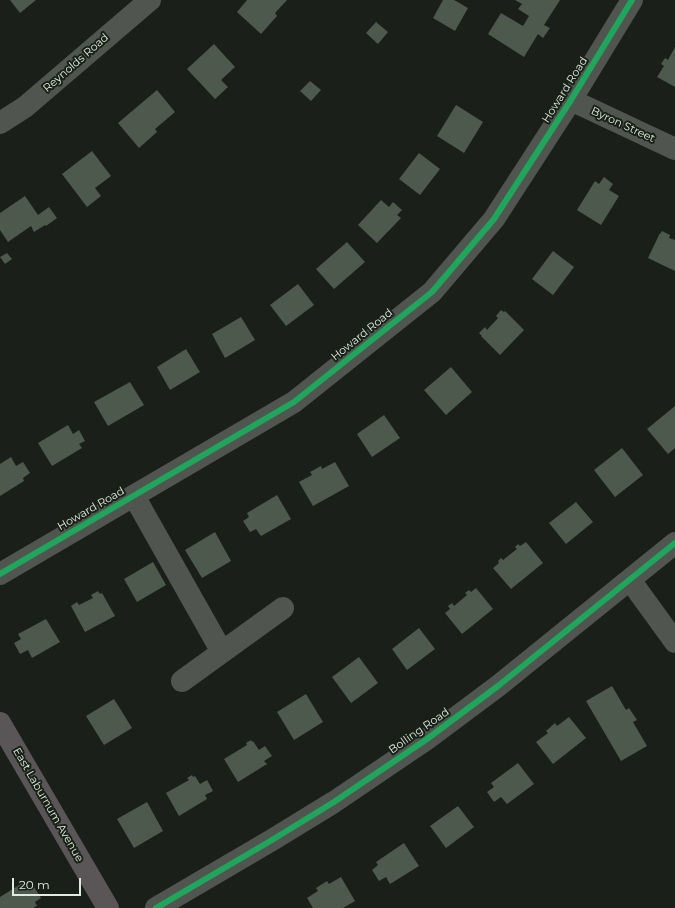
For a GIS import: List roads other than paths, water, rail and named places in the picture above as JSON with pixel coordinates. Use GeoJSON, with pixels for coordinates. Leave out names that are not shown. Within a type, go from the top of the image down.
{"type":"FeatureCollection","features":[{"type":"Feature","properties":{"kind":"main road","name":"East Laburnum Avenue"},"geometry":{"type":"LineString","coordinates":[[0,723],[108,908]]}},
{"type":"Feature","properties":{"kind":"street","name":"Reynolds Road"},"geometry":{"type":"LineString","coordinates":[[0,123],[25,107],[150,0]]}},
{"type":"Feature","properties":{"kind":"street","name":"Howard Road"},"geometry":{"type":"LineString","coordinates":[[0,574],[294,402],[432,292],[494,219],[571,100],[632,0]]}},
{"type":"Feature","properties":{"kind":"street","name":"Byron Street"},"geometry":{"type":"LineString","coordinates":[[571,100],[675,149]]}},
{"type":"Feature","properties":{"kind":"street"},"geometry":{"type":"LineString","coordinates":[[134,496],[222,652]]}},
{"type":"Feature","properties":{"kind":"street","name":"Bolling Road"},"geometry":{"type":"LineString","coordinates":[[156,908],[334,802],[427,739],[498,686],[675,543]]}},
{"type":"Feature","properties":{"kind":"street"},"geometry":{"type":"LineString","coordinates":[[630,580],[675,642]]}},
{"type":"Feature","properties":{"kind":"street"},"geometry":{"type":"LineString","coordinates":[[182,681],[283,608]]}}]}
